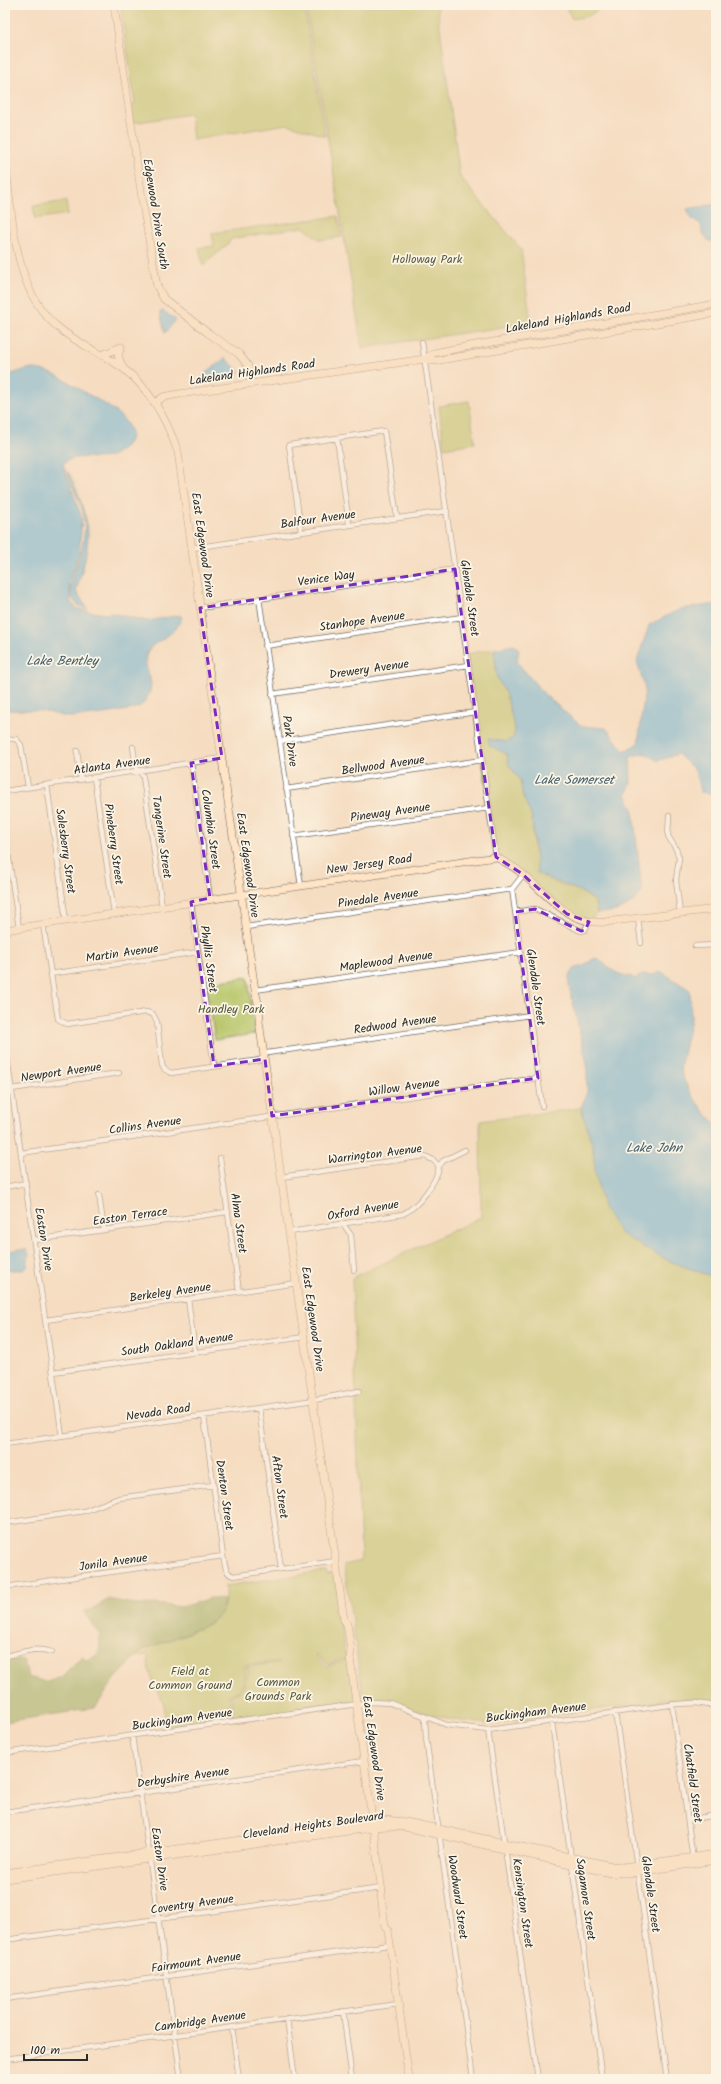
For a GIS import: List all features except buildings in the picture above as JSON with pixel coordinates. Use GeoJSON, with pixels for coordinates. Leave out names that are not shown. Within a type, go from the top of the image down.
{"type":"FeatureCollection","features":[{"type":"Feature","properties":{"kind":"street","name":"Edgewood Drive South"},"geometry":{"type":"LineString","coordinates":[[114,5],[142,205],[157,286],[164,299],[208,333],[239,354],[248,366],[251,383]]}},
{"type":"Feature","properties":{"kind":"street","name":"East Edgewood Drive"},"geometry":{"type":"LineString","coordinates":[[5,160],[19,256],[25,280],[30,292],[44,314],[56,327],[80,344],[102,355],[134,378],[155,403],[171,432],[178,452],[246,927],[255,993],[255,1008],[259,1022],[314,1400],[344,1620],[343,1624],[346,1651],[349,1654],[374,1824],[384,1921],[388,1930],[409,2079]]}},
{"type":"Feature","properties":{"kind":"street","name":"Lakeland Highlands Road"},"geometry":{"type":"LineString","coordinates":[[425,359],[434,354],[470,346],[716,304]]}},
{"type":"Feature","properties":{"kind":"street","name":"Lakeland Highlands Road"},"geometry":{"type":"LineString","coordinates":[[155,403],[164,397],[179,394],[425,359],[434,361],[716,314]]}},
{"type":"Feature","properties":{"kind":"street","name":"Glendale Street"},"geometry":{"type":"LineString","coordinates":[[422,342],[496,857]]}},
{"type":"Feature","properties":{"kind":"street"},"geometry":{"type":"LineString","coordinates":[[102,355],[121,348],[119,358],[124,370]]}},
{"type":"Feature","properties":{"kind":"street"},"geometry":{"type":"LineString","coordinates":[[301,531],[289,445],[384,431],[397,517]]}},
{"type":"Feature","properties":{"kind":"street"},"geometry":{"type":"LineString","coordinates":[[337,438],[349,524]]}},
{"type":"Feature","properties":{"kind":"street","name":"Balfour Avenue"},"geometry":{"type":"LineString","coordinates":[[192,548],[397,517],[447,511]]}},
{"type":"Feature","properties":{"kind":"street","name":"Venice Way"},"geometry":{"type":"LineString","coordinates":[[200,608],[455,569]]}},
{"type":"Feature","properties":{"kind":"street","name":"Park Drive"},"geometry":{"type":"LineString","coordinates":[[258,598],[301,886]]}},
{"type":"Feature","properties":{"kind":"street","name":"Stanhope Avenue"},"geometry":{"type":"LineString","coordinates":[[265,646],[462,617]]}},
{"type":"Feature","properties":{"kind":"street","name":"Drewery Avenue"},"geometry":{"type":"LineString","coordinates":[[272,694],[469,665]]}},
{"type":"Feature","properties":{"kind":"street"},"geometry":{"type":"LineString","coordinates":[[280,741],[476,712]]}},
{"type":"Feature","properties":{"kind":"street"},"geometry":{"type":"LineString","coordinates":[[5,739],[16,739],[21,745],[28,787]]}},
{"type":"Feature","properties":{"kind":"street","name":"Tangerine Street"},"geometry":{"type":"LineString","coordinates":[[133,747],[136,768],[143,776],[162,906]]}},
{"type":"Feature","properties":{"kind":"street"},"geometry":{"type":"LineString","coordinates":[[77,751],[81,780]]}},
{"type":"Feature","properties":{"kind":"street","name":"Atlanta Avenue"},"geometry":{"type":"LineString","coordinates":[[5,791],[222,758]]}},
{"type":"Feature","properties":{"kind":"street","name":"Bellwood Avenue"},"geometry":{"type":"LineString","coordinates":[[286,789],[482,760]]}},
{"type":"Feature","properties":{"kind":"street","name":"Columbia Street"},"geometry":{"type":"LineString","coordinates":[[191,763],[210,898]]}},
{"type":"Feature","properties":{"kind":"street","name":"Pineberry Street"},"geometry":{"type":"LineString","coordinates":[[94,778],[114,913]]}},
{"type":"Feature","properties":{"kind":"street","name":"Salesberry Street"},"geometry":{"type":"LineString","coordinates":[[47,784],[66,921]]}},
{"type":"Feature","properties":{"kind":"street","name":"Pineway Avenue"},"geometry":{"type":"LineString","coordinates":[[293,836],[489,808]]}},
{"type":"Feature","properties":{"kind":"street"},"geometry":{"type":"LineString","coordinates":[[669,816],[668,836],[680,858],[676,880],[680,913]]}},
{"type":"Feature","properties":{"kind":"street"},"geometry":{"type":"LineString","coordinates":[[5,832],[19,928]]}},
{"type":"Feature","properties":{"kind":"street"},"geometry":{"type":"LineString","coordinates":[[496,857],[523,876],[567,914],[589,922],[598,923],[716,909]]}},
{"type":"Feature","properties":{"kind":"street","name":"New Jersey Road"},"geometry":{"type":"LineString","coordinates":[[5,930],[210,898],[496,857]]}},
{"type":"Feature","properties":{"kind":"street"},"geometry":{"type":"LineString","coordinates":[[512,889],[523,876]]}},
{"type":"Feature","properties":{"kind":"street","name":"Glendale Street"},"geometry":{"type":"LineString","coordinates":[[512,889],[542,1106]]}},
{"type":"Feature","properties":{"kind":"street","name":"Pinedale Avenue"},"geometry":{"type":"LineString","coordinates":[[246,927],[512,889]]}},
{"type":"Feature","properties":{"kind":"street","name":"Phyllis Street"},"geometry":{"type":"LineString","coordinates":[[191,902],[214,1066]]}},
{"type":"Feature","properties":{"kind":"street"},"geometry":{"type":"LineString","coordinates":[[515,912],[535,910],[581,931],[585,930],[589,922]]}},
{"type":"Feature","properties":{"kind":"street"},"geometry":{"type":"LineString","coordinates":[[638,918],[641,943]]}},
{"type":"Feature","properties":{"kind":"street"},"geometry":{"type":"LineString","coordinates":[[43,924],[50,974]]}},
{"type":"Feature","properties":{"kind":"street"},"geometry":{"type":"LineString","coordinates":[[695,946],[716,944]]}},
{"type":"Feature","properties":{"kind":"street","name":"Martin Avenue"},"geometry":{"type":"LineString","coordinates":[[50,974],[198,952]]}},
{"type":"Feature","properties":{"kind":"street","name":"Maplewood Avenue"},"geometry":{"type":"LineString","coordinates":[[255,993],[521,952]]}},
{"type":"Feature","properties":{"kind":"street","name":"Redwood Avenue"},"geometry":{"type":"LineString","coordinates":[[50,974],[56,1016],[60,1022],[67,1024],[149,1013],[156,1018],[164,1069],[171,1073],[260,1060],[267,1053],[530,1015]]}},
{"type":"Feature","properties":{"kind":"street","name":"Easton Drive"},"geometry":{"type":"LineString","coordinates":[[5,1044],[62,1436]]}},
{"type":"Feature","properties":{"kind":"street","name":"Newport Avenue"},"geometry":{"type":"LineString","coordinates":[[5,1090],[119,1073]]}},
{"type":"Feature","properties":{"kind":"street","name":"Willow Avenue"},"geometry":{"type":"LineString","coordinates":[[272,1116],[538,1078]]}},
{"type":"Feature","properties":{"kind":"street","name":"Collins Avenue"},"geometry":{"type":"LineString","coordinates":[[21,1153],[272,1116]]}},
{"type":"Feature","properties":{"kind":"street"},"geometry":{"type":"LineString","coordinates":[[439,1166],[443,1161],[465,1150]]}},
{"type":"Feature","properties":{"kind":"street","name":"Warrington Avenue"},"geometry":{"type":"LineString","coordinates":[[281,1177],[425,1156],[439,1166]]}},
{"type":"Feature","properties":{"kind":"street","name":"Alma Street"},"geometry":{"type":"LineString","coordinates":[[220,1158],[239,1291]]}},
{"type":"Feature","properties":{"kind":"street","name":"Oxford Avenue"},"geometry":{"type":"LineString","coordinates":[[290,1232],[397,1216],[407,1212],[436,1179],[439,1166]]}},
{"type":"Feature","properties":{"kind":"street"},"geometry":{"type":"LineString","coordinates":[[5,1187],[26,1183]]}},
{"type":"Feature","properties":{"kind":"street"},"geometry":{"type":"LineString","coordinates":[[100,1195],[104,1230]]}},
{"type":"Feature","properties":{"kind":"street","name":"Easton Terrace"},"geometry":{"type":"LineString","coordinates":[[34,1240],[228,1212]]}},
{"type":"Feature","properties":{"kind":"street"},"geometry":{"type":"LineString","coordinates":[[343,1224],[351,1235],[354,1270]]}},
{"type":"Feature","properties":{"kind":"street","name":"Berkeley Avenue"},"geometry":{"type":"LineString","coordinates":[[46,1320],[297,1283]]}},
{"type":"Feature","properties":{"kind":"street"},"geometry":{"type":"LineString","coordinates":[[188,1299],[195,1352]]}},
{"type":"Feature","properties":{"kind":"street","name":"South Oakland Avenue"},"geometry":{"type":"LineString","coordinates":[[53,1372],[305,1337]]}},
{"type":"Feature","properties":{"kind":"street","name":"Nevada Road"},"geometry":{"type":"LineString","coordinates":[[5,1444],[314,1400],[359,1391]]}},
{"type":"Feature","properties":{"kind":"street","name":"Afton Street"},"geometry":{"type":"LineString","coordinates":[[259,1408],[281,1569]]}},
{"type":"Feature","properties":{"kind":"street","name":"Denton Street"},"geometry":{"type":"LineString","coordinates":[[204,1416],[226,1569],[231,1576],[281,1569]]}},
{"type":"Feature","properties":{"kind":"street"},"geometry":{"type":"LineString","coordinates":[[5,1523],[88,1510],[119,1498],[214,1484]]}},
{"type":"Feature","properties":{"kind":"street","name":"Jonila Avenue"},"geometry":{"type":"LineString","coordinates":[[5,1587],[224,1556]]}},
{"type":"Feature","properties":{"kind":"street"},"geometry":{"type":"LineString","coordinates":[[281,1569],[336,1561]]}},
{"type":"Feature","properties":{"kind":"street"},"geometry":{"type":"LineString","coordinates":[[5,1656],[22,1653],[32,1649],[52,1652]]}},
{"type":"Feature","properties":{"kind":"street","name":"Buckingham Avenue"},"geometry":{"type":"LineString","coordinates":[[5,1753],[356,1704],[390,1703],[425,1718],[465,1728],[488,1730],[672,1704],[696,1703],[716,1706]]}},
{"type":"Feature","properties":{"kind":"street","name":"Chatfield Street"},"geometry":{"type":"LineString","coordinates":[[672,1704],[693,1860]]}},
{"type":"Feature","properties":{"kind":"street","name":"Glendale Street"},"geometry":{"type":"LineString","coordinates":[[615,1712],[667,2079]]}},
{"type":"Feature","properties":{"kind":"street","name":"Woodward Street"},"geometry":{"type":"LineString","coordinates":[[425,1718],[426,1738],[473,2079]]}},
{"type":"Feature","properties":{"kind":"street","name":"Sagamore Street"},"geometry":{"type":"LineString","coordinates":[[552,1722],[602,2079]]}},
{"type":"Feature","properties":{"kind":"street","name":"Kensington Street"},"geometry":{"type":"LineString","coordinates":[[488,1730],[538,2079]]}},
{"type":"Feature","properties":{"kind":"street","name":"Easton Drive"},"geometry":{"type":"LineString","coordinates":[[132,1736],[181,2079]]}},
{"type":"Feature","properties":{"kind":"street","name":"Derbyshire Avenue"},"geometry":{"type":"LineString","coordinates":[[5,1812],[364,1761]]}},
{"type":"Feature","properties":{"kind":"street"},"geometry":{"type":"LineString","coordinates":[[688,1820],[716,1814]]}},
{"type":"Feature","properties":{"kind":"street","name":"Cleveland Heights Boulevard"},"geometry":{"type":"LineString","coordinates":[[5,1873],[46,1870],[374,1824],[439,1832],[571,1861],[637,1869],[693,1860],[716,1854]]}},
{"type":"Feature","properties":{"kind":"street","name":"Cleveland Heights Boulevard"},"geometry":{"type":"LineString","coordinates":[[693,1860],[716,1860]]}},
{"type":"Feature","properties":{"kind":"street","name":"Cleveland Heights Boulevard"},"geometry":{"type":"LineString","coordinates":[[5,1879],[46,1870]]}},
{"type":"Feature","properties":{"kind":"street","name":"Coventry Avenue"},"geometry":{"type":"LineString","coordinates":[[5,1940],[382,1890]]}},
{"type":"Feature","properties":{"kind":"street","name":"Fairmount Avenue"},"geometry":{"type":"LineString","coordinates":[[5,1999],[390,1945]]}},
{"type":"Feature","properties":{"kind":"street","name":"Cambridge Avenue"},"geometry":{"type":"LineString","coordinates":[[5,2059],[398,2004]]}},
{"type":"Feature","properties":{"kind":"street"},"geometry":{"type":"LineString","coordinates":[[342,2012],[352,2079]]}},
{"type":"Feature","properties":{"kind":"street"},"geometry":{"type":"LineString","coordinates":[[287,2019],[295,2079]]}},
{"type":"Feature","properties":{"kind":"street"},"geometry":{"type":"LineString","coordinates":[[232,2027],[239,2079]]}},
{"type":"Feature","properties":{"kind":"highlighted area"},"geometry":{"type":"Polygon","coordinates":[[[455,569],[496,857],[521,873],[567,914],[589,922],[585,930],[581,931],[535,909],[515,912],[538,1078],[272,1116],[265,1059],[214,1066],[191,902],[210,898],[191,763],[222,758],[200,608],[455,569]]]}},
{"type":"Feature","properties":{"kind":"green space"},"geometry":{"type":"Polygon","coordinates":[[[120,5],[304,5],[325,136],[287,124],[193,140],[190,114],[133,123],[131,106],[135,103],[120,5]]]}},
{"type":"Feature","properties":{"kind":"green space","name":"Holloway Park"},"geometry":{"type":"Polygon","coordinates":[[[306,5],[437,5],[460,177],[521,249],[531,323],[362,348],[306,5]]]}},
{"type":"Feature","properties":{"kind":"green space"},"geometry":{"type":"Polygon","coordinates":[[[565,5],[600,5],[600,9],[588,16],[572,19],[565,5]]]}},
{"type":"Feature","properties":{"kind":"green space"},"geometry":{"type":"Polygon","coordinates":[[[66,201],[68,214],[35,219],[33,206],[66,201]]]}},
{"type":"Feature","properties":{"kind":"green space"},"geometry":{"type":"Polygon","coordinates":[[[338,216],[342,237],[320,240],[303,227],[231,239],[229,243],[203,266],[199,248],[214,246],[212,233],[338,216]]]}},
{"type":"Feature","properties":{"kind":"green space"},"geometry":{"type":"Polygon","coordinates":[[[469,401],[475,443],[444,448],[439,406],[469,401]]]}},
{"type":"Feature","properties":{"kind":"green space"},"geometry":{"type":"Polygon","coordinates":[[[494,649],[497,677],[506,695],[515,729],[514,737],[506,742],[489,739],[507,754],[509,765],[520,780],[523,796],[532,818],[534,851],[551,881],[580,891],[594,901],[597,913],[589,922],[583,921],[496,857],[467,654],[494,649]]]}},
{"type":"Feature","properties":{"kind":"green space","name":"Handley Park"},"geometry":{"type":"Polygon","coordinates":[[[248,977],[255,1034],[215,1040],[206,983],[248,977]]]}},
{"type":"Feature","properties":{"kind":"green space"},"geometry":{"type":"Polygon","coordinates":[[[581,1108],[593,1147],[595,1171],[603,1207],[628,1238],[667,1260],[716,1278],[716,1703],[693,1698],[676,1699],[487,1724],[454,1720],[363,1697],[344,1565],[361,1561],[352,1278],[481,1217],[480,1121],[581,1108]]]}},
{"type":"Feature","properties":{"kind":"green space"},"geometry":{"type":"Polygon","coordinates":[[[326,1571],[327,1574],[336,1573],[344,1651],[347,1657],[328,1665],[317,1655],[315,1656],[327,1667],[350,1658],[356,1703],[234,1721],[231,1695],[238,1691],[229,1695],[231,1714],[165,1726],[164,1707],[150,1673],[148,1655],[135,1657],[142,1650],[195,1631],[213,1621],[219,1616],[223,1609],[225,1601],[225,1586],[326,1571]],[[280,1662],[246,1665],[244,1667],[245,1676],[238,1691],[241,1689],[246,1680],[248,1671],[246,1667],[280,1662]]]}},
{"type":"Feature","properties":{"kind":"green space"},"geometry":{"type":"Polygon","coordinates":[[[211,1598],[225,1600],[219,1616],[204,1626],[142,1650],[115,1679],[95,1708],[5,1722],[5,1658],[24,1661],[28,1677],[47,1682],[61,1677],[82,1656],[87,1660],[99,1654],[100,1635],[84,1611],[90,1610],[109,1599],[137,1605],[156,1604],[181,1607],[211,1598]]]}},
{"type":"Feature","properties":{"kind":"water"},"geometry":{"type":"Polygon","coordinates":[[[716,204],[716,242],[709,241],[702,232],[701,224],[692,219],[687,209],[716,204]]]}},
{"type":"Feature","properties":{"kind":"water"},"geometry":{"type":"Polygon","coordinates":[[[163,311],[176,320],[165,333],[160,312],[163,311]]]}},
{"type":"Feature","properties":{"kind":"water"},"geometry":{"type":"Polygon","coordinates":[[[225,358],[239,371],[237,374],[204,378],[203,375],[225,358]]]}},
{"type":"Feature","properties":{"kind":"water","name":"Lake Bentley"},"geometry":{"type":"Polygon","coordinates":[[[27,369],[44,371],[68,382],[114,410],[127,424],[131,431],[131,439],[126,446],[113,455],[102,458],[78,458],[63,464],[82,519],[79,553],[69,583],[71,603],[78,609],[106,614],[111,613],[147,621],[180,615],[182,617],[174,630],[150,648],[147,653],[146,663],[151,688],[144,702],[135,708],[105,714],[68,717],[36,710],[5,710],[5,376],[27,369]]]}},
{"type":"Feature","properties":{"kind":"water"},"geometry":{"type":"Polygon","coordinates":[[[68,472],[81,502],[86,519],[88,540],[86,555],[76,591],[88,609],[79,605],[73,600],[71,593],[71,585],[81,552],[85,527],[83,512],[71,484],[68,472]]]}},
{"type":"Feature","properties":{"kind":"water","name":"Lake Somerset"},"geometry":{"type":"Polygon","coordinates":[[[716,604],[716,794],[700,792],[695,770],[678,754],[658,761],[644,753],[630,757],[631,783],[626,794],[633,809],[642,891],[634,901],[623,908],[611,912],[597,913],[597,908],[594,901],[583,893],[537,873],[532,818],[523,796],[520,780],[509,765],[507,754],[490,746],[488,739],[506,742],[514,737],[515,729],[506,695],[497,677],[494,649],[514,645],[519,649],[517,662],[544,694],[581,726],[606,728],[624,751],[638,744],[645,689],[637,661],[649,625],[680,609],[716,604]]]}},
{"type":"Feature","properties":{"kind":"water","name":"Lake John"},"geometry":{"type":"Polygon","coordinates":[[[597,958],[615,972],[635,979],[643,974],[652,975],[662,972],[690,990],[691,1019],[680,1068],[685,1082],[694,1098],[710,1118],[716,1123],[716,1278],[667,1260],[620,1233],[603,1207],[595,1171],[593,1147],[581,1108],[587,1092],[587,1064],[569,986],[569,977],[575,968],[583,966],[591,960],[597,958]]]}},
{"type":"Feature","properties":{"kind":"water"},"geometry":{"type":"Polygon","coordinates":[[[19,1249],[27,1250],[29,1254],[27,1267],[23,1270],[5,1270],[5,1252],[19,1249]]]}},
{"type":"Feature","properties":{"kind":"park label","name":"Field at Common Ground"},"geometry":{"type":"Point","coordinates":[190,1678]}},
{"type":"Feature","properties":{"kind":"park label","name":"Common Grounds Park"},"geometry":{"type":"Point","coordinates":[278,1689]}}]}
